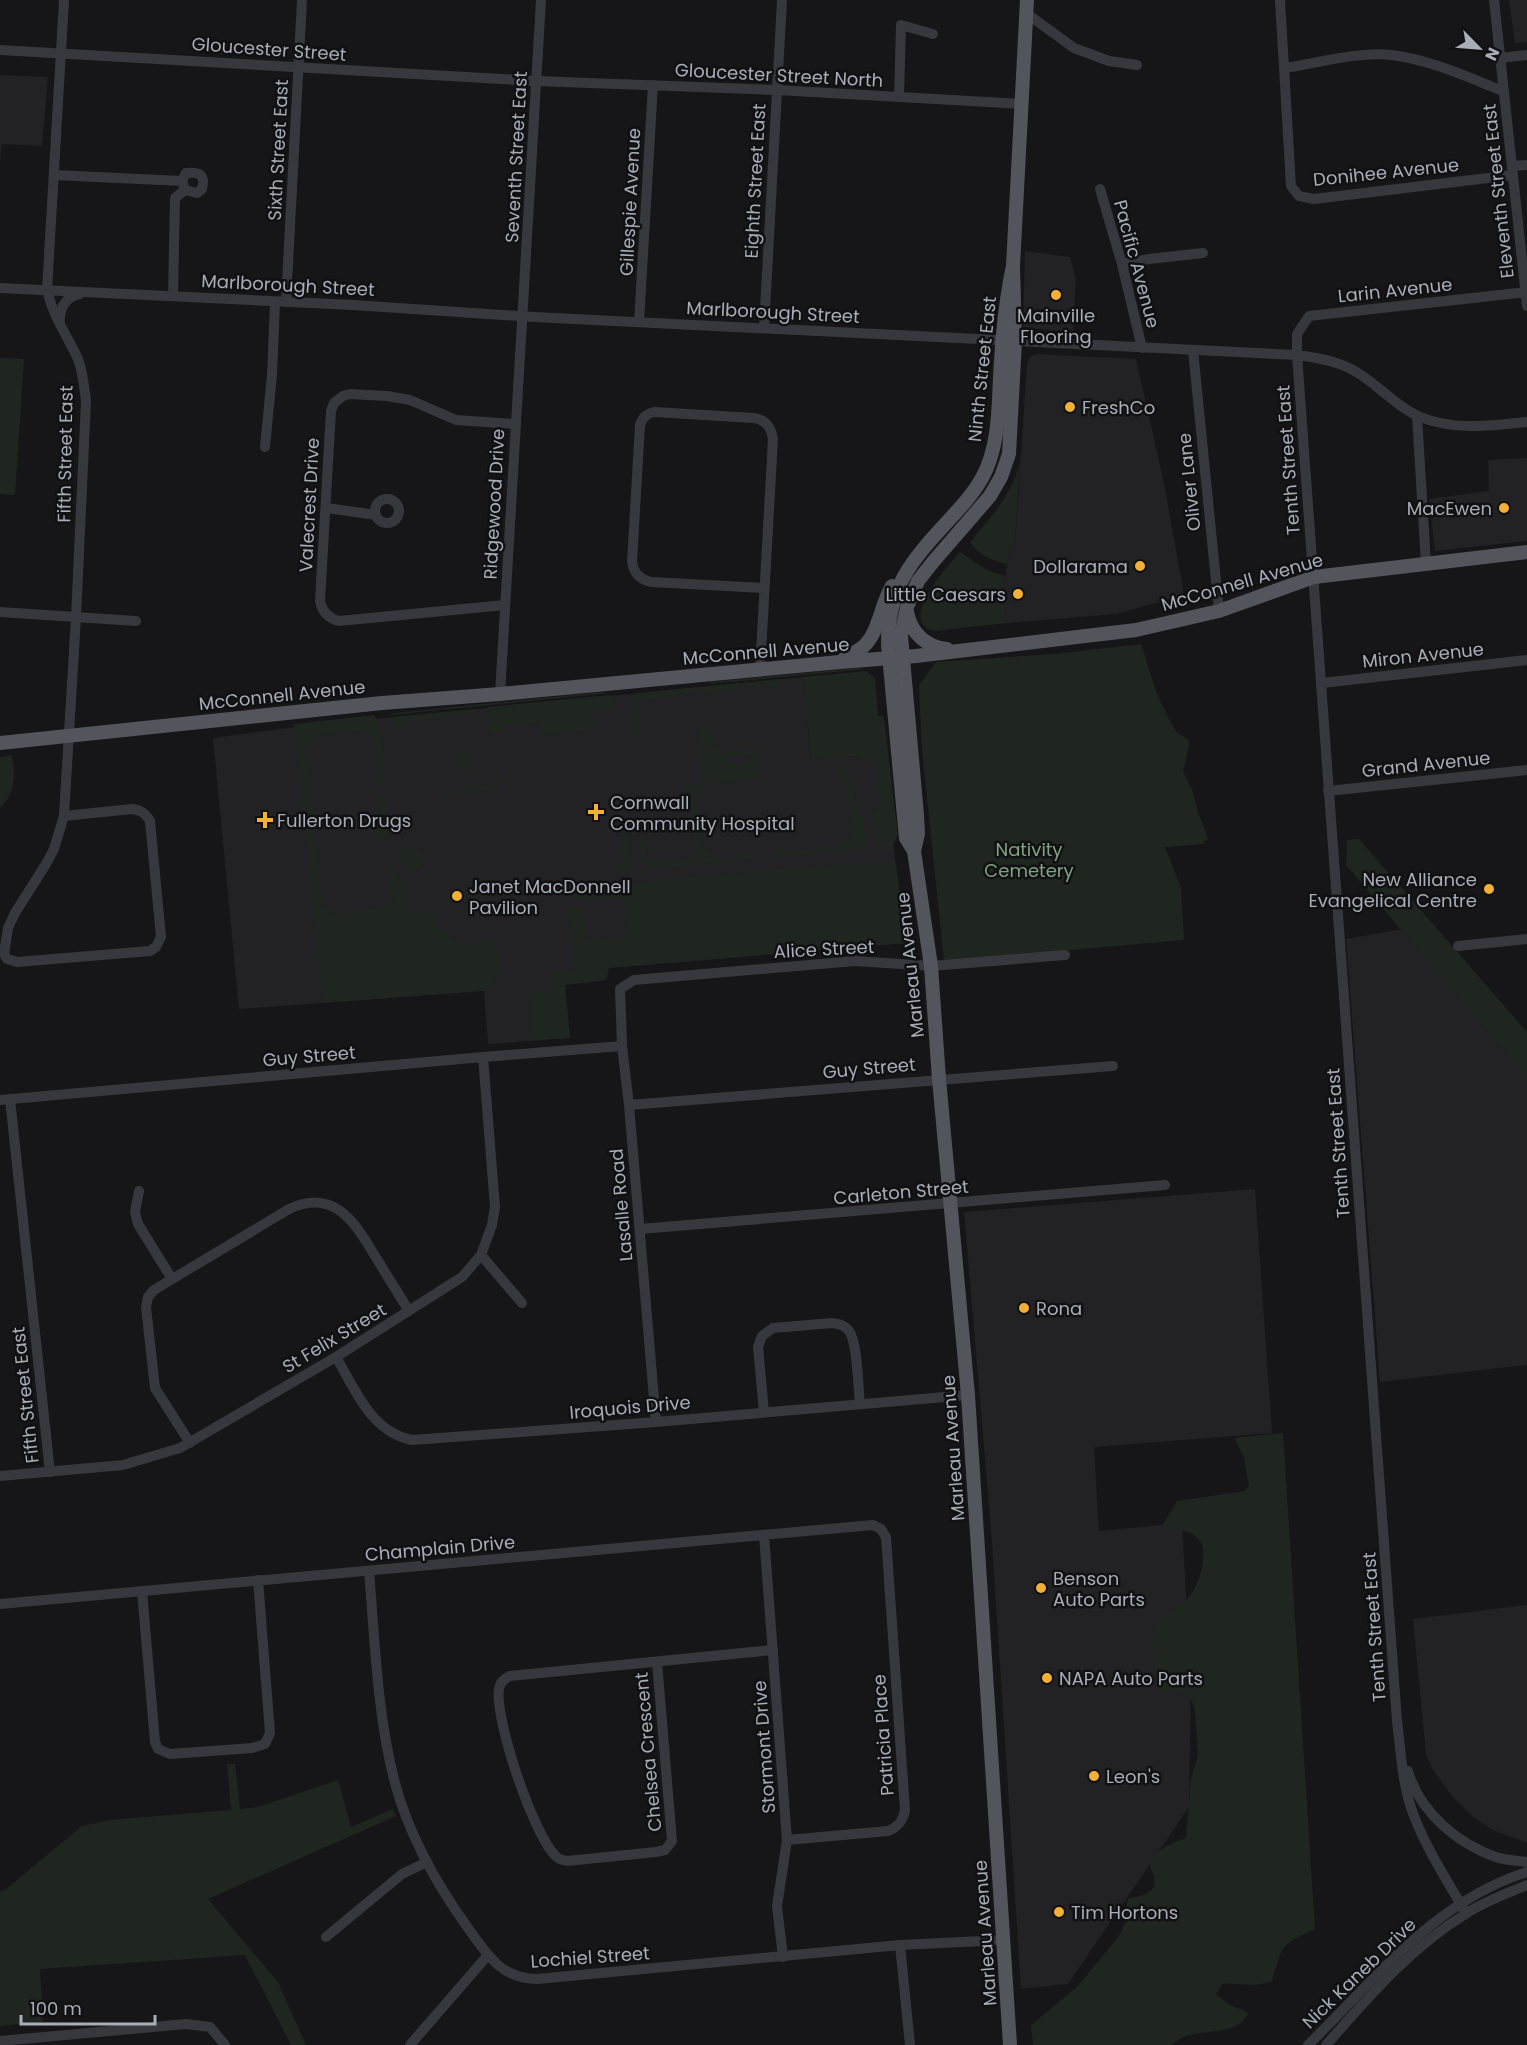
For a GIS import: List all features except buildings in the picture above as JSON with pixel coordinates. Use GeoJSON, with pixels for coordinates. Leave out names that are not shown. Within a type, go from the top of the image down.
{"type":"FeatureCollection","features":[{"type":"Feature","properties":{"kind":"main road","name":"Ninth Street East"},"geometry":{"type":"LineString","coordinates":[[903,657],[901,636],[907,609],[922,575],[986,502],[1004,469],[1011,441],[1006,300],[1013,266],[1027,6]]}},
{"type":"Feature","properties":{"kind":"main road","name":"Ninth Street East"},"geometry":{"type":"LineString","coordinates":[[889,659],[888,629],[898,584],[913,561],[967,500],[980,482],[990,460],[1009,341]]}},
{"type":"Feature","properties":{"kind":"main road","name":"McConnell Avenue"},"geometry":{"type":"LineString","coordinates":[[0,744],[382,703],[889,659],[1136,630],[1219,611],[1314,577],[1527,552]]}},
{"type":"Feature","properties":{"kind":"main road"},"geometry":{"type":"LineString","coordinates":[[840,662],[860,650],[868,642],[888,591],[913,561]]}},
{"type":"Feature","properties":{"kind":"main road"},"geometry":{"type":"LineString","coordinates":[[907,609],[913,629],[924,641],[939,648],[961,650]]}},
{"type":"Feature","properties":{"kind":"main road","name":"Marleau Avenue"},"geometry":{"type":"LineString","coordinates":[[903,657],[917,815],[918,834],[914,851],[931,966],[968,1395],[1010,2045]]}},
{"type":"Feature","properties":{"kind":"main road","name":"Marleau Avenue"},"geometry":{"type":"LineString","coordinates":[[889,659],[906,838],[914,851]]}},
{"type":"Feature","properties":{"kind":"street","name":"Fifth Street East"},"geometry":{"type":"LineString","coordinates":[[64,0],[47,290],[53,314],[78,360],[86,400],[70,736],[64,816],[54,849],[11,920],[5,939],[4,954],[7,959],[17,962],[150,951],[156,947],[161,937],[150,821],[147,816],[132,809],[64,816]]}},
{"type":"Feature","properties":{"kind":"street","name":"Sixth Street East"},"geometry":{"type":"LineString","coordinates":[[265,447],[280,302],[299,68],[302,0]]}},
{"type":"Feature","properties":{"kind":"street","name":"Seventh Street East"},"geometry":{"type":"LineString","coordinates":[[523,316],[541,0]]}},
{"type":"Feature","properties":{"kind":"street","name":"Eighth Street East"},"geometry":{"type":"LineString","coordinates":[[764,328],[782,0]]}},
{"type":"Feature","properties":{"kind":"street"},"geometry":{"type":"LineString","coordinates":[[1280,0],[1286,68],[1355,56],[1390,54],[1426,62],[1503,91]]}},
{"type":"Feature","properties":{"kind":"street","name":"Eleventh Street East"},"geometry":{"type":"LineString","coordinates":[[1494,0],[1527,306]]}},
{"type":"Feature","properties":{"kind":"street"},"geometry":{"type":"LineString","coordinates":[[1027,6],[1074,48],[1109,61],[1137,65]]}},
{"type":"Feature","properties":{"kind":"street"},"geometry":{"type":"LineString","coordinates":[[899,98],[902,25],[933,34]]}},
{"type":"Feature","properties":{"kind":"street","name":"Gloucester Street"},"geometry":{"type":"LineString","coordinates":[[0,50],[536,81]]}},
{"type":"Feature","properties":{"kind":"street"},"geometry":{"type":"LineString","coordinates":[[1499,58],[1527,55]]}},
{"type":"Feature","properties":{"kind":"street","name":"Donihee Avenue"},"geometry":{"type":"LineString","coordinates":[[1286,68],[1291,186],[1299,196],[1314,199],[1513,170],[1527,165]]}},
{"type":"Feature","properties":{"kind":"street","name":"Gloucester Street North"},"geometry":{"type":"LineString","coordinates":[[536,81],[777,90],[1021,104]]}},
{"type":"Feature","properties":{"kind":"street","name":"Gillespie Avenue"},"geometry":{"type":"LineString","coordinates":[[639,322],[653,85]]}},
{"type":"Feature","properties":{"kind":"street"},"geometry":{"type":"LineString","coordinates":[[54,175],[183,186],[175,198],[173,296]]}},
{"type":"Feature","properties":{"kind":"street","name":"Pacific Avenue"},"geometry":{"type":"LineString","coordinates":[[1100,189],[1122,264],[1142,348]]}},
{"type":"Feature","properties":{"kind":"street"},"geometry":{"type":"LineString","coordinates":[[1122,264],[1203,253]]}},
{"type":"Feature","properties":{"kind":"street","name":"Marlborough Street"},"geometry":{"type":"LineString","coordinates":[[0,288],[1297,355],[1329,360],[1357,372],[1417,416],[1473,428],[1527,422]]}},
{"type":"Feature","properties":{"kind":"street"},"geometry":{"type":"LineString","coordinates":[[61,326],[60,312],[68,298],[76,294],[92,292]]}},
{"type":"Feature","properties":{"kind":"street","name":"Larin Avenue"},"geometry":{"type":"LineString","coordinates":[[1297,355],[1297,334],[1309,316],[1526,292]]}},
{"type":"Feature","properties":{"kind":"street","name":"Ridgewood Drive"},"geometry":{"type":"LineString","coordinates":[[500,694],[523,316]]}},
{"type":"Feature","properties":{"kind":"street","name":"Oliver Lane"},"geometry":{"type":"LineString","coordinates":[[1193,350],[1219,611]]}},
{"type":"Feature","properties":{"kind":"street","name":"Tenth Street East"},"geometry":{"type":"LineString","coordinates":[[1297,355],[1397,1720],[1406,1789],[1413,1815],[1463,1908]]}},
{"type":"Feature","properties":{"kind":"street","name":"Valecrest Drive"},"geometry":{"type":"LineString","coordinates":[[505,605],[343,621],[334,619],[324,611],[320,600],[331,411],[334,403],[350,394],[399,397],[456,420],[515,424]]}},
{"type":"Feature","properties":{"kind":"street"},"geometry":{"type":"LineString","coordinates":[[760,670],[773,439],[768,425],[754,418],[654,412],[647,414],[640,425],[633,551],[633,568],[638,577],[651,582],[764,588]]}},
{"type":"Feature","properties":{"kind":"street"},"geometry":{"type":"LineString","coordinates":[[1417,416],[1426,564]]}},
{"type":"Feature","properties":{"kind":"street"},"geometry":{"type":"LineString","coordinates":[[327,508],[376,515]]}},
{"type":"Feature","properties":{"kind":"street"},"geometry":{"type":"LineString","coordinates":[[0,612],[135,621]]}},
{"type":"Feature","properties":{"kind":"street","name":"Miron Avenue"},"geometry":{"type":"LineString","coordinates":[[1322,683],[1527,660]]}},
{"type":"Feature","properties":{"kind":"street","name":"Grand Avenue"},"geometry":{"type":"LineString","coordinates":[[1328,791],[1527,770]]}},
{"type":"Feature","properties":{"kind":"street"},"geometry":{"type":"LineString","coordinates":[[1458,946],[1527,939]]}},
{"type":"Feature","properties":{"kind":"street","name":"Alice Street"},"geometry":{"type":"LineString","coordinates":[[623,987],[634,980],[855,961],[931,966],[1065,955]]}},
{"type":"Feature","properties":{"kind":"street","name":"Lasalle Road"},"geometry":{"type":"LineString","coordinates":[[623,987],[620,989],[622,1046],[656,1422]]}},
{"type":"Feature","properties":{"kind":"street","name":"Guy Street"},"geometry":{"type":"LineString","coordinates":[[5,1100],[622,1046]]}},
{"type":"Feature","properties":{"kind":"street","name":"St Felix Street"},"geometry":{"type":"LineString","coordinates":[[0,1476],[136,1462],[168,1453],[190,1443],[336,1357],[462,1277],[481,1254],[492,1225],[495,1207],[483,1057]]}},
{"type":"Feature","properties":{"kind":"street","name":"Guy Street"},"geometry":{"type":"LineString","coordinates":[[629,1105],[1113,1066]]}},
{"type":"Feature","properties":{"kind":"street","name":"Fifth Street East"},"geometry":{"type":"LineString","coordinates":[[5,1100],[50,1472]]}},
{"type":"Feature","properties":{"kind":"street","name":"Carleton Street"},"geometry":{"type":"LineString","coordinates":[[640,1229],[1165,1185]]}},
{"type":"Feature","properties":{"kind":"street"},"geometry":{"type":"LineString","coordinates":[[139,1191],[135,1212],[138,1224],[172,1279]]}},
{"type":"Feature","properties":{"kind":"street"},"geometry":{"type":"LineString","coordinates":[[190,1443],[155,1388],[152,1369],[146,1303],[154,1290],[172,1279],[289,1209],[308,1202],[321,1203],[337,1208],[348,1216],[409,1311]]}},
{"type":"Feature","properties":{"kind":"street"},"geometry":{"type":"LineString","coordinates":[[481,1254],[522,1303]]}},
{"type":"Feature","properties":{"kind":"street"},"geometry":{"type":"LineString","coordinates":[[764,1412],[759,1341],[768,1330],[832,1323],[841,1324],[854,1341],[860,1404]]}},
{"type":"Feature","properties":{"kind":"street","name":"Iroquois Drive"},"geometry":{"type":"LineString","coordinates":[[336,1357],[367,1409],[381,1426],[410,1440],[656,1422],[968,1395]]}},
{"type":"Feature","properties":{"kind":"street","name":"Champlain Drive"},"geometry":{"type":"LineString","coordinates":[[0,1604],[868,1524],[882,1529]]}},
{"type":"Feature","properties":{"kind":"street","name":"Patricia Place"},"geometry":{"type":"LineString","coordinates":[[787,1840],[888,1831],[895,1828],[904,1817],[886,1537],[882,1529]]}},
{"type":"Feature","properties":{"kind":"street","name":"Stormont Drive"},"geometry":{"type":"LineString","coordinates":[[764,1535],[787,1840],[777,1906],[783,1957]]}},
{"type":"Feature","properties":{"kind":"street","name":"Lochiel Street"},"geometry":{"type":"LineString","coordinates":[[369,1571],[381,1709],[388,1754],[402,1805],[427,1862],[453,1906],[488,1955],[508,1974],[531,1980],[900,1945],[1004,1940]]}},
{"type":"Feature","properties":{"kind":"street"},"geometry":{"type":"LineString","coordinates":[[142,1590],[155,1742],[158,1749],[170,1754],[252,1748],[265,1744],[270,1733],[258,1580]]}},
{"type":"Feature","properties":{"kind":"street","name":"Chelsea Crescent"},"geometry":{"type":"LineString","coordinates":[[657,1662],[672,1841],[665,1850],[656,1852],[567,1861],[558,1858],[543,1836],[518,1778],[502,1718],[499,1688],[502,1681],[510,1676],[773,1650]]}},
{"type":"Feature","properties":{"kind":"street"},"geometry":{"type":"LineString","coordinates":[[1401,1750],[1409,1778],[1423,1802],[1440,1824],[1485,1852],[1501,1858],[1527,1862]]}},
{"type":"Feature","properties":{"kind":"street"},"geometry":{"type":"LineString","coordinates":[[326,1937],[402,1874],[427,1862]]}},
{"type":"Feature","properties":{"kind":"street","name":"Nick Kaneb Drive"},"geometry":{"type":"LineString","coordinates":[[1308,2045],[1409,1942],[1527,1872]]}},
{"type":"Feature","properties":{"kind":"street","name":"Nick Kaneb Drive"},"geometry":{"type":"LineString","coordinates":[[1326,2045],[1397,1968],[1463,1908],[1527,1885]]}},
{"type":"Feature","properties":{"kind":"street"},"geometry":{"type":"LineString","coordinates":[[900,1945],[910,2045]]}},
{"type":"Feature","properties":{"kind":"street"},"geometry":{"type":"LineString","coordinates":[[410,2045],[488,1955]]}},
{"type":"Feature","properties":{"kind":"street"},"geometry":{"type":"LineString","coordinates":[[0,2041],[186,2024],[210,2027],[225,2045]]}},
{"type":"Feature","properties":{"kind":"shaded area"},"geometry":{"type":"Polygon","coordinates":[[[1509,0],[1527,0],[1527,42],[1515,43],[1509,0]]]}},
{"type":"Feature","properties":{"kind":"shaded area"},"geometry":{"type":"Polygon","coordinates":[[[0,75],[48,77],[42,146],[2,144],[0,162],[0,75]]]}},
{"type":"Feature","properties":{"kind":"shaded area"},"geometry":{"type":"Polygon","coordinates":[[[1025,251],[1070,257],[1076,279],[1073,333],[1023,327],[1025,251]]]}},
{"type":"Feature","properties":{"kind":"shaded area"},"geometry":{"type":"Polygon","coordinates":[[[1035,354],[1136,359],[1164,483],[1184,595],[1116,614],[1006,623],[1004,586],[1010,545],[1015,543],[1027,365],[1029,358],[1035,354]]]}},
{"type":"Feature","properties":{"kind":"shaded area"},"geometry":{"type":"Polygon","coordinates":[[[1527,458],[1527,541],[1435,551],[1429,499],[1489,491],[1488,460],[1527,458]]]}},
{"type":"Feature","properties":{"kind":"shaded area","name":"Cornwall Community Hospital"},"geometry":{"type":"Polygon","coordinates":[[[803,677],[811,759],[882,755],[906,943],[609,968],[606,980],[565,985],[570,1038],[488,1044],[484,991],[239,1009],[213,738],[294,727],[803,677]]]}},
{"type":"Feature","properties":{"kind":"shaded area"},"geometry":{"type":"Polygon","coordinates":[[[1403,929],[1527,1076],[1527,1365],[1380,1382],[1346,939],[1403,929]]]}},
{"type":"Feature","properties":{"kind":"shaded area"},"geometry":{"type":"Polygon","coordinates":[[[1255,1189],[1272,1433],[1094,1447],[1099,1531],[1182,1523],[1191,1683],[1189,1807],[1068,1984],[1021,1989],[992,1541],[964,1212],[1255,1189]]]}},
{"type":"Feature","properties":{"kind":"shaded area"},"geometry":{"type":"Polygon","coordinates":[[[1527,1605],[1527,1843],[1493,1830],[1472,1816],[1451,1795],[1432,1768],[1426,1754],[1413,1619],[1527,1605]]]}},
{"type":"Feature","properties":{"kind":"green space"},"geometry":{"type":"Polygon","coordinates":[[[0,358],[24,359],[15,495],[0,494],[0,358]]]}},
{"type":"Feature","properties":{"kind":"green space"},"geometry":{"type":"Polygon","coordinates":[[[1020,462],[1015,543],[1010,545],[1007,564],[986,556],[970,542],[1006,495],[1020,462]]]}},
{"type":"Feature","properties":{"kind":"green space"},"geometry":{"type":"Polygon","coordinates":[[[960,552],[987,570],[1005,576],[1006,623],[934,631],[924,625],[920,616],[923,605],[937,580],[960,552]]]}},
{"type":"Feature","properties":{"kind":"green space","name":"Nativity Cemetery"},"geometry":{"type":"Polygon","coordinates":[[[1141,644],[1157,694],[1170,721],[1177,733],[1188,739],[1189,746],[1183,772],[1192,789],[1208,838],[1203,844],[1165,847],[1181,888],[1184,940],[944,961],[922,749],[919,685],[936,662],[1054,654],[1141,644]]]}},
{"type":"Feature","properties":{"kind":"green space"},"geometry":{"type":"Polygon","coordinates":[[[866,669],[710,684],[710,682],[866,669]]]}},
{"type":"Feature","properties":{"kind":"green space"},"geometry":{"type":"Polygon","coordinates":[[[866,671],[875,678],[878,716],[884,718],[898,836],[889,846],[881,846],[877,841],[873,813],[880,809],[875,760],[861,760],[858,756],[811,760],[803,677],[866,671]]]}},
{"type":"Feature","properties":{"kind":"green space"},"geometry":{"type":"Polygon","coordinates":[[[781,679],[779,682],[784,687],[788,696],[785,696],[782,686],[773,688],[765,685],[755,689],[753,686],[743,685],[743,683],[781,679]]]}},
{"type":"Feature","properties":{"kind":"green space"},"geometry":{"type":"Polygon","coordinates":[[[738,683],[739,689],[701,695],[700,687],[738,683]]]}},
{"type":"Feature","properties":{"kind":"green space"},"geometry":{"type":"Polygon","coordinates":[[[698,687],[695,694],[636,700],[640,735],[632,736],[634,706],[638,693],[698,687]]]}},
{"type":"Feature","properties":{"kind":"green space"},"geometry":{"type":"Polygon","coordinates":[[[610,693],[390,715],[394,713],[610,693]]]}},
{"type":"Feature","properties":{"kind":"green space"},"geometry":{"type":"Polygon","coordinates":[[[609,695],[609,697],[614,697],[614,705],[609,710],[592,712],[593,728],[589,730],[541,735],[539,722],[501,726],[501,732],[491,734],[488,707],[609,695]]]}},
{"type":"Feature","properties":{"kind":"green space"},"geometry":{"type":"Polygon","coordinates":[[[474,709],[474,715],[407,721],[407,729],[395,730],[393,717],[474,709]]]}},
{"type":"Feature","properties":{"kind":"green space"},"geometry":{"type":"Polygon","coordinates":[[[374,715],[380,731],[382,748],[381,782],[377,786],[373,786],[371,781],[379,780],[375,737],[367,737],[366,730],[318,735],[318,742],[307,744],[322,906],[330,906],[331,914],[386,908],[386,902],[393,901],[397,892],[406,891],[409,911],[433,913],[434,924],[459,945],[489,939],[494,943],[498,950],[499,962],[495,981],[490,990],[323,1003],[294,724],[374,715]]]}},
{"type":"Feature","properties":{"kind":"green space"},"geometry":{"type":"Polygon","coordinates":[[[710,725],[710,730],[714,730],[716,747],[721,747],[722,752],[758,749],[758,755],[728,756],[731,764],[744,767],[743,759],[759,758],[761,779],[704,784],[703,792],[696,793],[697,797],[685,799],[684,786],[697,784],[702,779],[698,731],[701,726],[710,725]]]}},
{"type":"Feature","properties":{"kind":"green space"},"geometry":{"type":"Polygon","coordinates":[[[464,751],[471,754],[474,761],[471,768],[464,771],[457,768],[454,761],[457,754],[464,751]]]}},
{"type":"Feature","properties":{"kind":"green space"},"geometry":{"type":"Polygon","coordinates":[[[12,755],[14,770],[12,790],[0,808],[0,757],[12,755]]]}},
{"type":"Feature","properties":{"kind":"green space"},"geometry":{"type":"Polygon","coordinates":[[[499,770],[500,790],[448,795],[446,799],[445,793],[463,791],[463,786],[486,783],[487,787],[495,787],[494,771],[499,770]]]}},
{"type":"Feature","properties":{"kind":"green space"},"geometry":{"type":"Polygon","coordinates":[[[843,770],[852,778],[855,812],[862,814],[865,846],[857,849],[772,856],[769,846],[771,852],[845,845],[845,838],[852,836],[846,778],[836,778],[835,772],[843,770]]]}},
{"type":"Feature","properties":{"kind":"green space"},"geometry":{"type":"Polygon","coordinates":[[[384,796],[386,799],[390,834],[377,840],[375,822],[383,821],[381,802],[374,802],[373,798],[384,796]]]}},
{"type":"Feature","properties":{"kind":"green space"},"geometry":{"type":"Polygon","coordinates":[[[697,800],[702,851],[709,851],[711,858],[757,854],[758,851],[756,858],[656,869],[645,866],[640,851],[639,833],[640,823],[645,819],[662,817],[665,824],[643,826],[646,859],[654,858],[655,862],[696,857],[692,822],[688,822],[686,801],[697,800]]]}},
{"type":"Feature","properties":{"kind":"green space"},"geometry":{"type":"Polygon","coordinates":[[[628,831],[631,864],[627,871],[617,873],[616,865],[623,863],[620,834],[628,831]]]}},
{"type":"Feature","properties":{"kind":"green space"},"geometry":{"type":"Polygon","coordinates":[[[1359,839],[1527,1032],[1527,1077],[1346,865],[1347,840],[1359,839]]]}},
{"type":"Feature","properties":{"kind":"green space"},"geometry":{"type":"Polygon","coordinates":[[[399,848],[420,851],[425,861],[420,867],[415,870],[402,865],[398,852],[399,848]]]}},
{"type":"Feature","properties":{"kind":"green space"},"geometry":{"type":"Polygon","coordinates":[[[387,857],[394,872],[406,881],[406,889],[395,890],[395,896],[390,899],[387,857]]]}},
{"type":"Feature","properties":{"kind":"green space"},"geometry":{"type":"Polygon","coordinates":[[[837,864],[896,864],[906,943],[609,968],[606,980],[565,985],[570,1038],[531,1040],[530,993],[553,991],[551,973],[574,970],[570,919],[566,919],[566,912],[571,909],[584,909],[587,936],[590,940],[628,935],[624,897],[576,901],[582,895],[616,891],[631,883],[837,864]]]}},
{"type":"Feature","properties":{"kind":"green space"},"geometry":{"type":"Polygon","coordinates":[[[1283,1433],[1315,1929],[1284,1947],[1272,1981],[1254,1985],[1222,1984],[1216,1994],[1228,2004],[1248,2014],[1232,2028],[1190,2035],[1180,2038],[1172,2045],[1033,2045],[1031,2025],[1077,1987],[1119,1936],[1127,1919],[1129,1898],[1147,1893],[1153,1887],[1155,1882],[1149,1862],[1165,1847],[1186,1838],[1191,1778],[1198,1756],[1195,1711],[1187,1695],[1158,1690],[1153,1657],[1153,1631],[1155,1625],[1166,1613],[1192,1593],[1199,1579],[1203,1554],[1200,1541],[1193,1534],[1162,1526],[1177,1501],[1245,1491],[1249,1486],[1244,1457],[1234,1438],[1283,1433]]]}},
{"type":"Feature","properties":{"kind":"green space"},"geometry":{"type":"Polygon","coordinates":[[[227,1764],[235,1764],[240,1809],[258,1807],[338,1780],[351,1827],[393,1809],[396,1816],[208,1899],[278,1982],[306,2045],[291,2045],[245,1955],[40,1969],[43,2022],[0,2026],[0,1891],[5,1890],[82,1826],[110,1820],[231,1810],[227,1764]]]}},
{"type":"Feature","properties":{"kind":"place","name":"Mainville Flooring"},"geometry":{"type":"Point","coordinates":[1056,295]}},
{"type":"Feature","properties":{"kind":"place","name":"FreshCo"},"geometry":{"type":"Point","coordinates":[1070,407]}},
{"type":"Feature","properties":{"kind":"place","name":"MacEwen"},"geometry":{"type":"Point","coordinates":[1504,508]}},
{"type":"Feature","properties":{"kind":"place","name":"Dollarama"},"geometry":{"type":"Point","coordinates":[1140,566]}},
{"type":"Feature","properties":{"kind":"place","name":"Little Caesars"},"geometry":{"type":"Point","coordinates":[1018,594]}},
{"type":"Feature","properties":{"kind":"place","name":"Cornwall Community Hospital"},"geometry":{"type":"Point","coordinates":[596,812]}},
{"type":"Feature","properties":{"kind":"place","name":"Fullerton Drugs"},"geometry":{"type":"Point","coordinates":[265,820]}},
{"type":"Feature","properties":{"kind":"place","name":"New Alliance Evangelical Centre"},"geometry":{"type":"Point","coordinates":[1489,889]}},
{"type":"Feature","properties":{"kind":"place","name":"Janet MacDonnell Pavilion"},"geometry":{"type":"Point","coordinates":[457,896]}},
{"type":"Feature","properties":{"kind":"place","name":"Rona"},"geometry":{"type":"Point","coordinates":[1024,1308]}},
{"type":"Feature","properties":{"kind":"place","name":"Benson Auto Parts"},"geometry":{"type":"Point","coordinates":[1041,1588]}},
{"type":"Feature","properties":{"kind":"place","name":"NAPA Auto Parts"},"geometry":{"type":"Point","coordinates":[1047,1678]}},
{"type":"Feature","properties":{"kind":"place","name":"Leon's"},"geometry":{"type":"Point","coordinates":[1094,1776]}},
{"type":"Feature","properties":{"kind":"place","name":"Tim Hortons"},"geometry":{"type":"Point","coordinates":[1059,1912]}}]}
